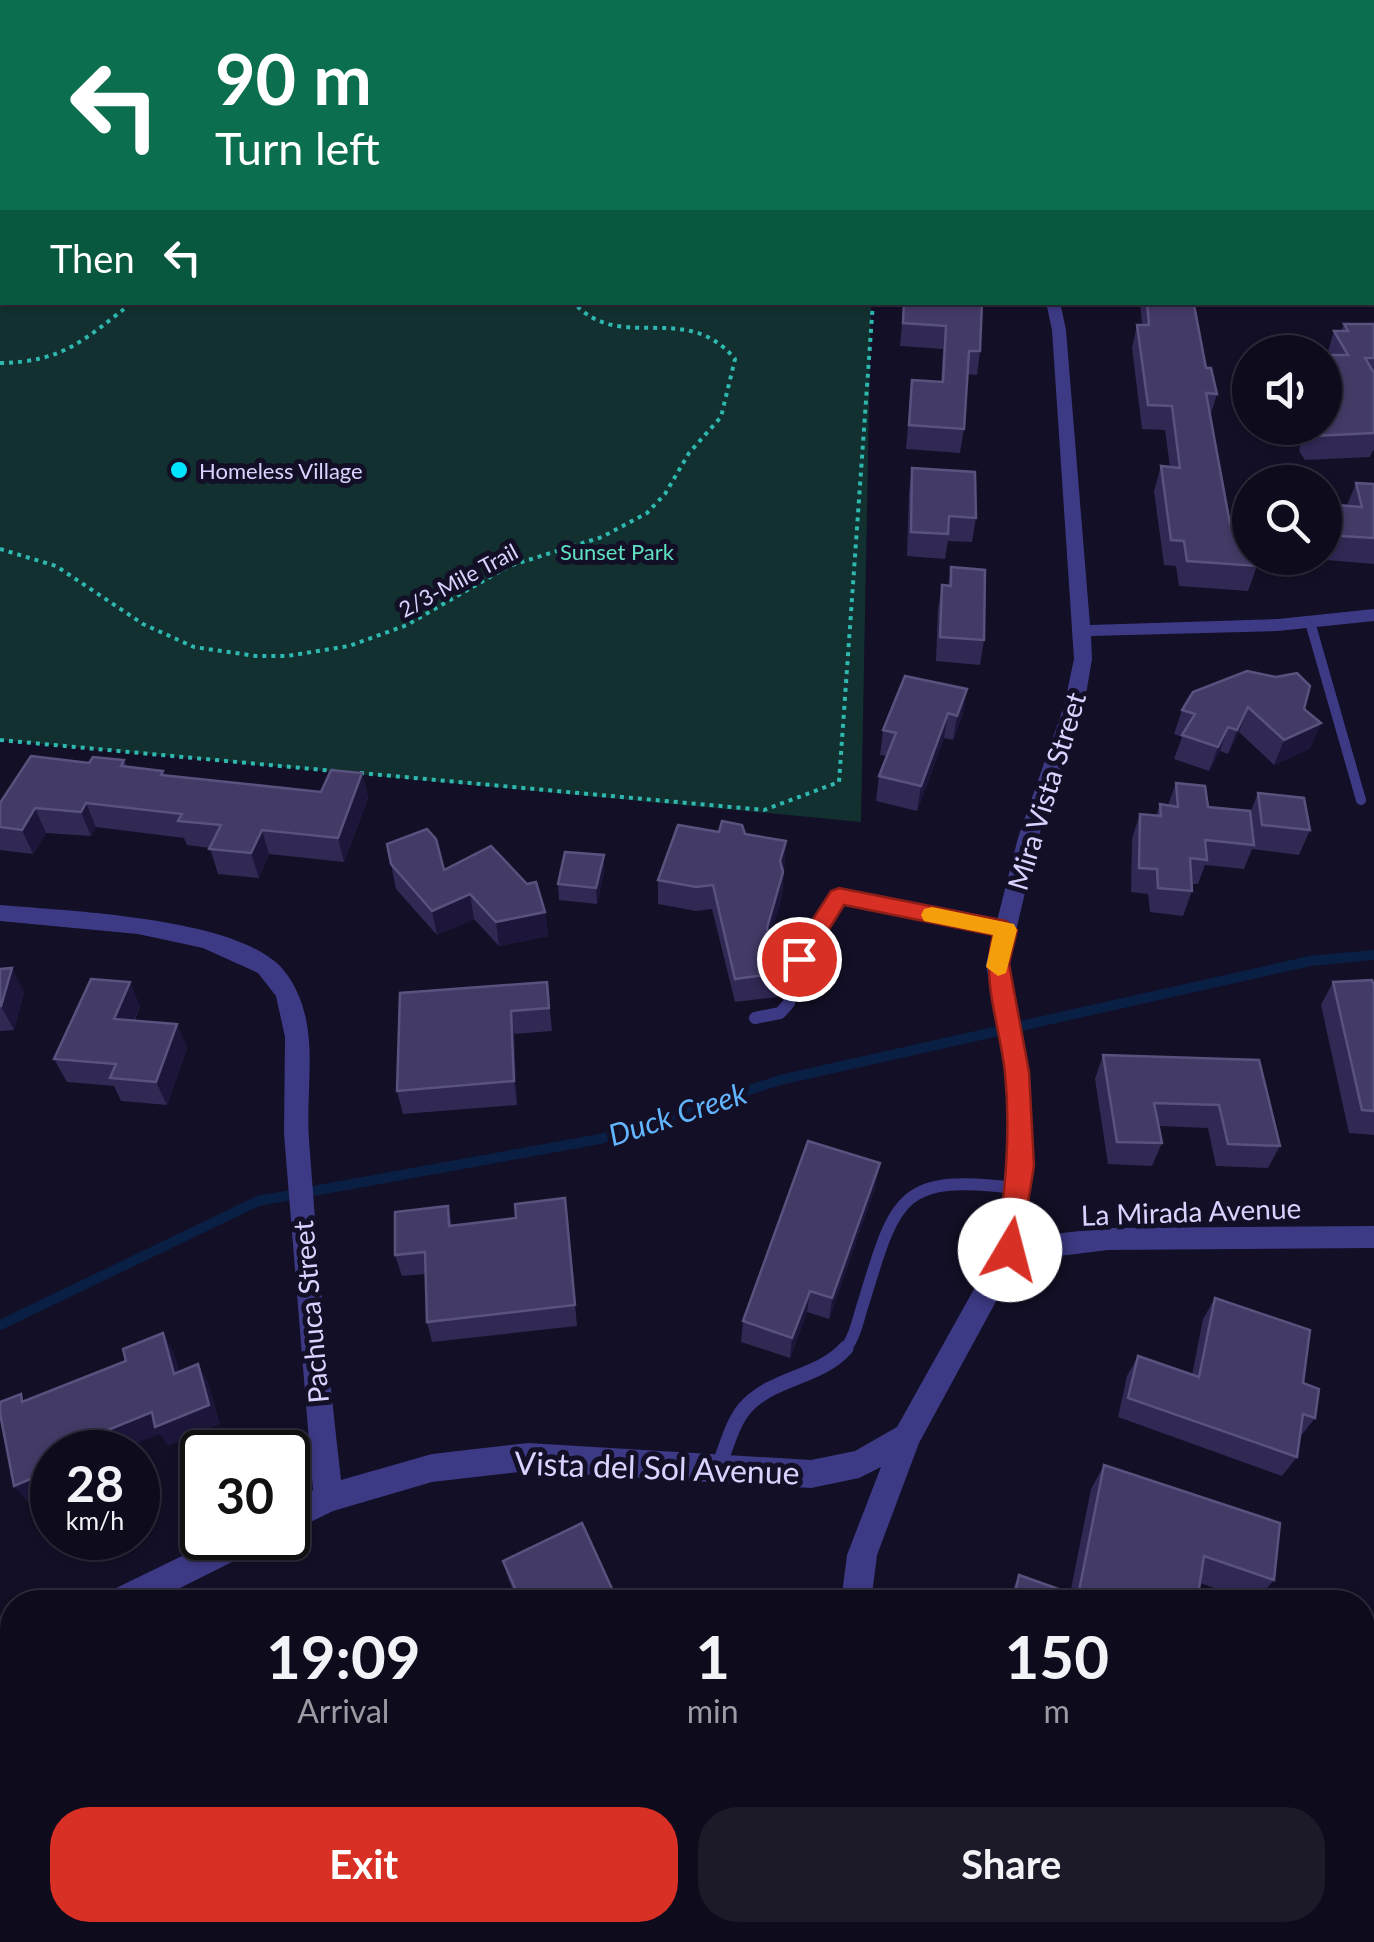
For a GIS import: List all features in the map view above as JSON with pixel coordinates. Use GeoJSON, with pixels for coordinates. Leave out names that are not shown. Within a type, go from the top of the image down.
{"type":"FeatureCollection","features":[{"type":"Feature","properties":{"kind":"street","name":"Mira Vista Street"},"geometry":{"type":"LineString","coordinates":[[858,1590],[862,1555],[908,1437],[1010,1250],[1021,1166],[1017,1072],[997,964],[1028,838],[1074,706],[1083,658],[1059,326],[1054,305]]}},
{"type":"Feature","properties":{"kind":"street"},"geometry":{"type":"LineString","coordinates":[[1083,631],[1310,622],[1374,615]]}},
{"type":"Feature","properties":{"kind":"street","name":"Pachuca Street"},"geometry":{"type":"LineString","coordinates":[[0,913],[161,931],[208,941],[269,969],[291,1004],[297,1056],[296,1126],[304,1251],[328,1498]]}},
{"type":"Feature","properties":{"kind":"street","name":"La Mirada Avenue"},"geometry":{"type":"LineString","coordinates":[[1010,1250],[1108,1239],[1374,1237]]}},
{"type":"Feature","properties":{"kind":"street","name":"Vista del Sol Avenue"},"geometry":{"type":"LineString","coordinates":[[310,1507],[328,1498],[432,1468],[528,1457],[811,1474],[859,1464],[908,1437]]}},
{"type":"Feature","properties":{"kind":"street"},"geometry":{"type":"LineString","coordinates":[[146,1590],[206,1560]]}},
{"type":"Feature","properties":{"kind":"lane"},"geometry":{"type":"LineString","coordinates":[[1310,622],[1361,800]]}},
{"type":"Feature","properties":{"kind":"lane"},"geometry":{"type":"LineString","coordinates":[[755,1018],[780,1013],[788,1002],[799,959],[839,896],[1006,930]]}},
{"type":"Feature","properties":{"kind":"lane"},"geometry":{"type":"LineString","coordinates":[[718,1468],[743,1410],[767,1388],[813,1370],[848,1348],[896,1209],[912,1191],[936,1182],[970,1180],[1018,1188]]}},
{"type":"Feature","properties":{"kind":"path"},"geometry":{"type":"LineString","coordinates":[[0,363],[29,363],[71,352],[130,305]]}},
{"type":"Feature","properties":{"kind":"path","name":"2/3-Mile Trail"},"geometry":{"type":"LineString","coordinates":[[0,550],[49,560],[133,618],[192,646],[226,653],[332,652],[393,632],[497,572],[599,539],[645,514],[669,490],[689,452],[719,422],[736,359],[725,345],[688,330],[589,321],[576,305]]}},
{"type":"Feature","properties":{"kind":"path"},"geometry":{"type":"LineString","coordinates":[[353,772],[764,810],[839,782],[873,305]]}},
{"type":"Feature","properties":{"kind":"path"},"geometry":{"type":"LineString","coordinates":[[0,740],[333,771]]}},
{"type":"Feature","properties":{"kind":"green space","name":"Sunset Park"},"geometry":{"type":"Polygon","coordinates":[[[0,305],[871,305],[861,822],[0,740],[0,305]]]}},
{"type":"Feature","properties":{"kind":"building"},"geometry":{"type":"Polygon","coordinates":[[[904,305],[982,305],[980,351],[969,351],[964,429],[909,425],[912,380],[943,382],[946,326],[903,323],[904,305]]]}},
{"type":"Feature","properties":{"kind":"building"},"geometry":{"type":"Polygon","coordinates":[[[1147,305],[1194,305],[1206,368],[1211,368],[1217,394],[1206,393],[1232,524],[1232,564],[1187,561],[1184,541],[1171,540],[1161,466],[1180,468],[1172,406],[1148,405],[1137,325],[1149,325],[1147,305]]]}},
{"type":"Feature","properties":{"kind":"building"},"geometry":{"type":"Polygon","coordinates":[[[1344,324],[1374,324],[1374,358],[1365,358],[1374,373],[1374,433],[1342,435],[1342,355],[1348,355],[1342,335],[1334,331],[1348,331],[1344,324]]]}},
{"type":"Feature","properties":{"kind":"building"},"geometry":{"type":"Polygon","coordinates":[[[912,468],[975,472],[976,518],[949,516],[948,534],[911,532],[912,468]]]}},
{"type":"Feature","properties":{"kind":"building"},"geometry":{"type":"Polygon","coordinates":[[[1356,483],[1374,484],[1374,538],[1342,536],[1342,505],[1362,507],[1356,483]]]}},
{"type":"Feature","properties":{"kind":"building"},"geometry":{"type":"Polygon","coordinates":[[[951,567],[985,570],[984,640],[940,637],[942,585],[951,586],[951,567]]]}},
{"type":"Feature","properties":{"kind":"building"},"geometry":{"type":"Polygon","coordinates":[[[1247,671],[1276,677],[1297,673],[1310,686],[1304,709],[1321,723],[1284,740],[1248,707],[1237,730],[1228,727],[1218,747],[1182,735],[1195,714],[1182,710],[1193,692],[1247,671]]]}},
{"type":"Feature","properties":{"kind":"building"},"geometry":{"type":"Polygon","coordinates":[[[905,676],[967,689],[957,716],[948,713],[921,786],[879,776],[896,733],[883,730],[905,676]]]}},
{"type":"Feature","properties":{"kind":"building"},"geometry":{"type":"Polygon","coordinates":[[[31,756],[89,763],[93,757],[124,760],[121,766],[163,771],[161,775],[321,792],[331,770],[362,773],[338,838],[262,830],[251,853],[209,849],[221,825],[178,821],[182,814],[86,803],[81,812],[35,808],[22,830],[0,827],[0,803],[31,756]]]}},
{"type":"Feature","properties":{"kind":"building"},"geometry":{"type":"Polygon","coordinates":[[[1176,783],[1205,786],[1208,807],[1250,811],[1254,845],[1205,840],[1207,860],[1190,858],[1192,891],[1158,888],[1157,869],[1139,868],[1140,814],[1161,816],[1160,804],[1178,807],[1176,783]]]}},
{"type":"Feature","properties":{"kind":"building"},"geometry":{"type":"Polygon","coordinates":[[[1258,793],[1304,798],[1310,830],[1262,825],[1258,793]]]}},
{"type":"Feature","properties":{"kind":"building"},"geometry":{"type":"Polygon","coordinates":[[[722,821],[742,825],[745,834],[786,841],[780,861],[783,872],[767,928],[779,973],[735,979],[713,885],[696,887],[658,880],[678,825],[719,832],[722,821]]]}},
{"type":"Feature","properties":{"kind":"building"},"geometry":{"type":"Polygon","coordinates":[[[427,829],[436,839],[444,870],[491,846],[527,884],[536,882],[545,912],[496,922],[470,894],[432,911],[391,864],[387,844],[427,829]]]}},
{"type":"Feature","properties":{"kind":"building"},"geometry":{"type":"Polygon","coordinates":[[[565,852],[604,855],[596,888],[558,884],[565,852]]]}},
{"type":"Feature","properties":{"kind":"building"},"geometry":{"type":"Polygon","coordinates":[[[12,968],[1,1006],[0,1006],[0,969],[12,968]]]}},
{"type":"Feature","properties":{"kind":"building"},"geometry":{"type":"Polygon","coordinates":[[[91,979],[130,982],[114,1019],[177,1024],[156,1082],[110,1078],[116,1064],[54,1059],[91,979]]]}},
{"type":"Feature","properties":{"kind":"building"},"geometry":{"type":"Polygon","coordinates":[[[1372,980],[1374,1111],[1362,1110],[1333,982],[1372,980]]]}},
{"type":"Feature","properties":{"kind":"building"},"geometry":{"type":"Polygon","coordinates":[[[547,982],[549,1008],[511,1011],[514,1081],[397,1091],[400,993],[547,982]]]}},
{"type":"Feature","properties":{"kind":"building"},"geometry":{"type":"Polygon","coordinates":[[[1103,1055],[1259,1060],[1280,1146],[1228,1144],[1219,1105],[1154,1103],[1162,1143],[1117,1142],[1103,1055]]]}},
{"type":"Feature","properties":{"kind":"building"},"geometry":{"type":"Polygon","coordinates":[[[808,1141],[880,1163],[832,1298],[810,1291],[792,1338],[743,1321],[808,1141]]]}},
{"type":"Feature","properties":{"kind":"building"},"geometry":{"type":"Polygon","coordinates":[[[565,1198],[575,1305],[427,1322],[425,1252],[395,1255],[395,1212],[448,1206],[449,1226],[516,1218],[515,1204],[565,1198]]]}},
{"type":"Feature","properties":{"kind":"building"},"geometry":{"type":"Polygon","coordinates":[[[1215,1298],[1310,1330],[1303,1383],[1319,1389],[1315,1418],[1303,1414],[1297,1457],[1128,1398],[1138,1356],[1199,1377],[1215,1298]]]}},
{"type":"Feature","properties":{"kind":"building"},"geometry":{"type":"Polygon","coordinates":[[[163,1333],[174,1374],[198,1364],[209,1405],[155,1427],[152,1412],[108,1430],[30,1430],[30,1479],[14,1486],[0,1402],[21,1394],[22,1402],[126,1361],[123,1349],[163,1333]]]}},
{"type":"Feature","properties":{"kind":"building"},"geometry":{"type":"Polygon","coordinates":[[[1104,1465],[1280,1523],[1274,1580],[1204,1556],[1199,1590],[1079,1590],[1104,1465]]]}},
{"type":"Feature","properties":{"kind":"building"},"geometry":{"type":"Polygon","coordinates":[[[582,1523],[613,1590],[516,1590],[503,1561],[582,1523]]]}},
{"type":"Feature","properties":{"kind":"building"},"geometry":{"type":"Polygon","coordinates":[[[1019,1575],[1061,1590],[1016,1590],[1019,1575]]]}},
{"type":"Feature","properties":{"kind":"waterway","name":"Duck Creek"},"geometry":{"type":"LineString","coordinates":[[0,1325],[258,1201],[600,1139],[780,1080],[1310,961],[1374,955]]}},
{"type":"Feature","properties":{"kind":"slow traffic"},"geometry":{"type":"LineString","coordinates":[[932,915],[1006,930],[998,967]]}},
{"type":"Feature","properties":{"kind":"place","name":"Homeless Village"},"geometry":{"type":"Point","coordinates":[179,470]}},
{"type":"Feature","properties":{"kind":"route"},"geometry":{"type":"LineString","coordinates":[[799,959],[839,896],[1006,930],[997,964],[1017,1072],[1021,1166],[1010,1250]]}}]}
